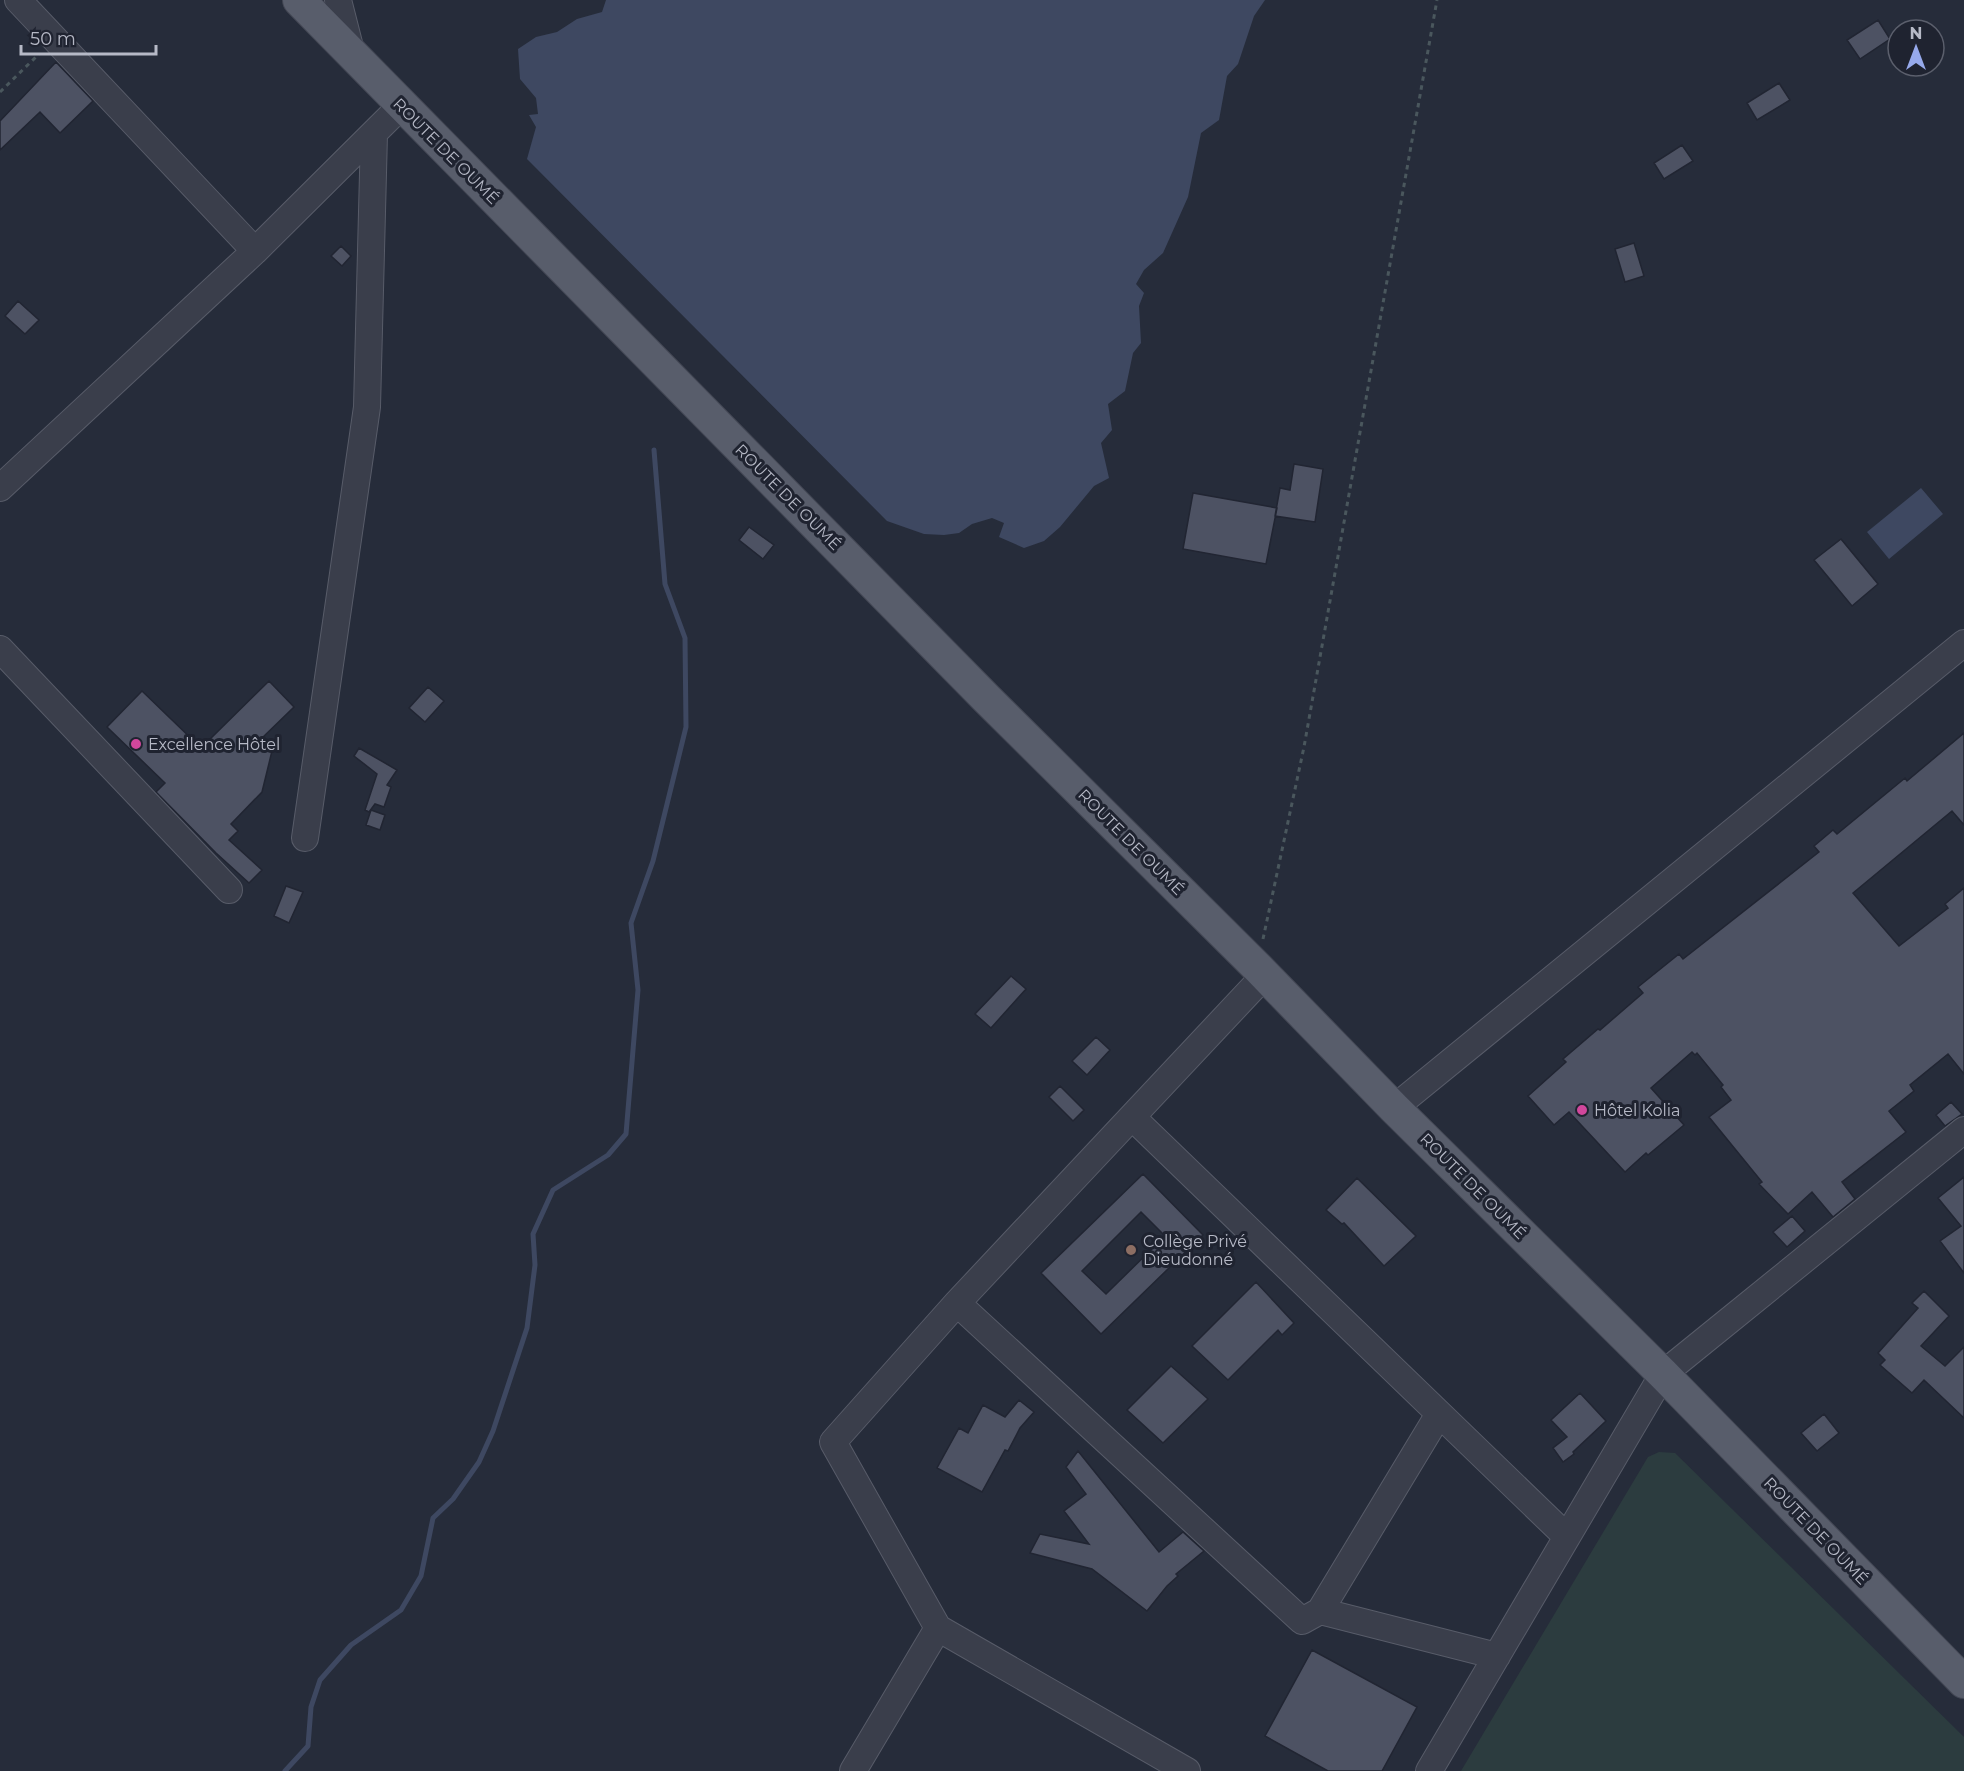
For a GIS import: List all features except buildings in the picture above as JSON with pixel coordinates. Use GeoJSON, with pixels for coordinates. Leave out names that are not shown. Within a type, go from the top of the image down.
{"type":"FeatureCollection","features":[{"type":"Feature","properties":{"kind":"main road","name":"ROUTE DE OUMÉ"},"geometry":{"type":"LineString","coordinates":[[299,0],[987,699],[1261,971],[1394,1108],[1663,1374],[1964,1682]]}},
{"type":"Feature","properties":{"kind":"street"},"geometry":{"type":"LineString","coordinates":[[18,0],[255,251]]}},
{"type":"Feature","properties":{"kind":"street"},"geometry":{"type":"LineString","coordinates":[[338,0],[352,56]]}},
{"type":"Feature","properties":{"kind":"street"},"geometry":{"type":"LineString","coordinates":[[0,488],[255,251],[401,106]]}},
{"type":"Feature","properties":{"kind":"street"},"geometry":{"type":"LineString","coordinates":[[305,838],[367,407],[374,134]]}},
{"type":"Feature","properties":{"kind":"street"},"geometry":{"type":"LineString","coordinates":[[1394,1108],[1964,644]]}},
{"type":"Feature","properties":{"kind":"street"},"geometry":{"type":"LineString","coordinates":[[0,649],[229,890]]}},
{"type":"Feature","properties":{"kind":"street"},"geometry":{"type":"LineString","coordinates":[[1187,1771],[938,1628],[833,1442],[957,1303],[1132,1117],[1261,971]]}},
{"type":"Feature","properties":{"kind":"street"},"geometry":{"type":"LineString","coordinates":[[1132,1117],[1567,1537]]}},
{"type":"Feature","properties":{"kind":"street"},"geometry":{"type":"LineString","coordinates":[[1429,1771],[1663,1374],[1964,1130]]}},
{"type":"Feature","properties":{"kind":"street"},"geometry":{"type":"LineString","coordinates":[[957,1303],[1302,1621],[1320,1611],[1439,1414]]}},
{"type":"Feature","properties":{"kind":"street"},"geometry":{"type":"LineString","coordinates":[[1320,1611],[1497,1656]]}},
{"type":"Feature","properties":{"kind":"street"},"geometry":{"type":"LineString","coordinates":[[853,1771],[938,1628]]}},
{"type":"Feature","properties":{"kind":"path"},"geometry":{"type":"LineString","coordinates":[[1261,971],[1305,747],[1437,0]]}},
{"type":"Feature","properties":{"kind":"path"},"geometry":{"type":"LineString","coordinates":[[0,92],[56,38]]}},
{"type":"Feature","properties":{"kind":"shaded area"},"geometry":{"type":"Polygon","coordinates":[[[1659,1452],[1675,1453],[1964,1737],[1964,1771],[1461,1771],[1648,1457],[1659,1452]]]}},
{"type":"Feature","properties":{"kind":"water"},"geometry":{"type":"Polygon","coordinates":[[[606,0],[1265,0],[1254,16],[1238,64],[1227,76],[1219,120],[1201,133],[1188,197],[1163,253],[1144,270],[1136,284],[1144,293],[1139,306],[1141,343],[1133,353],[1125,391],[1108,404],[1112,430],[1101,443],[1109,478],[1094,486],[1060,527],[1044,541],[1024,548],[999,537],[1004,523],[992,518],[972,524],[959,533],[944,535],[924,534],[887,521],[527,159],[536,127],[529,115],[538,114],[536,98],[520,79],[518,49],[536,37],[557,32],[577,19],[602,12],[606,0]]]}},
{"type":"Feature","properties":{"kind":"water"},"geometry":{"type":"Polygon","coordinates":[[[1921,488],[1943,514],[1889,559],[1867,532],[1921,488]]]}},
{"type":"Feature","properties":{"kind":"waterway"},"geometry":{"type":"LineString","coordinates":[[285,1771],[308,1746],[311,1707],[320,1680],[351,1645],[401,1610],[421,1576],[433,1518],[453,1499],[479,1462],[493,1431],[527,1328],[535,1265],[533,1234],[553,1190],[608,1155],[626,1134],[638,990],[631,923],[653,861],[686,727],[685,638],[665,584],[654,450]]}},
{"type":"Feature","properties":{"kind":"place","name":"Excellence Hôtel"},"geometry":{"type":"Point","coordinates":[136,744]}},
{"type":"Feature","properties":{"kind":"place","name":"Hôtel Kolia"},"geometry":{"type":"Point","coordinates":[1582,1110]}},
{"type":"Feature","properties":{"kind":"place","name":"Collège Privé Dieudonné"},"geometry":{"type":"Point","coordinates":[1131,1250]}}]}
